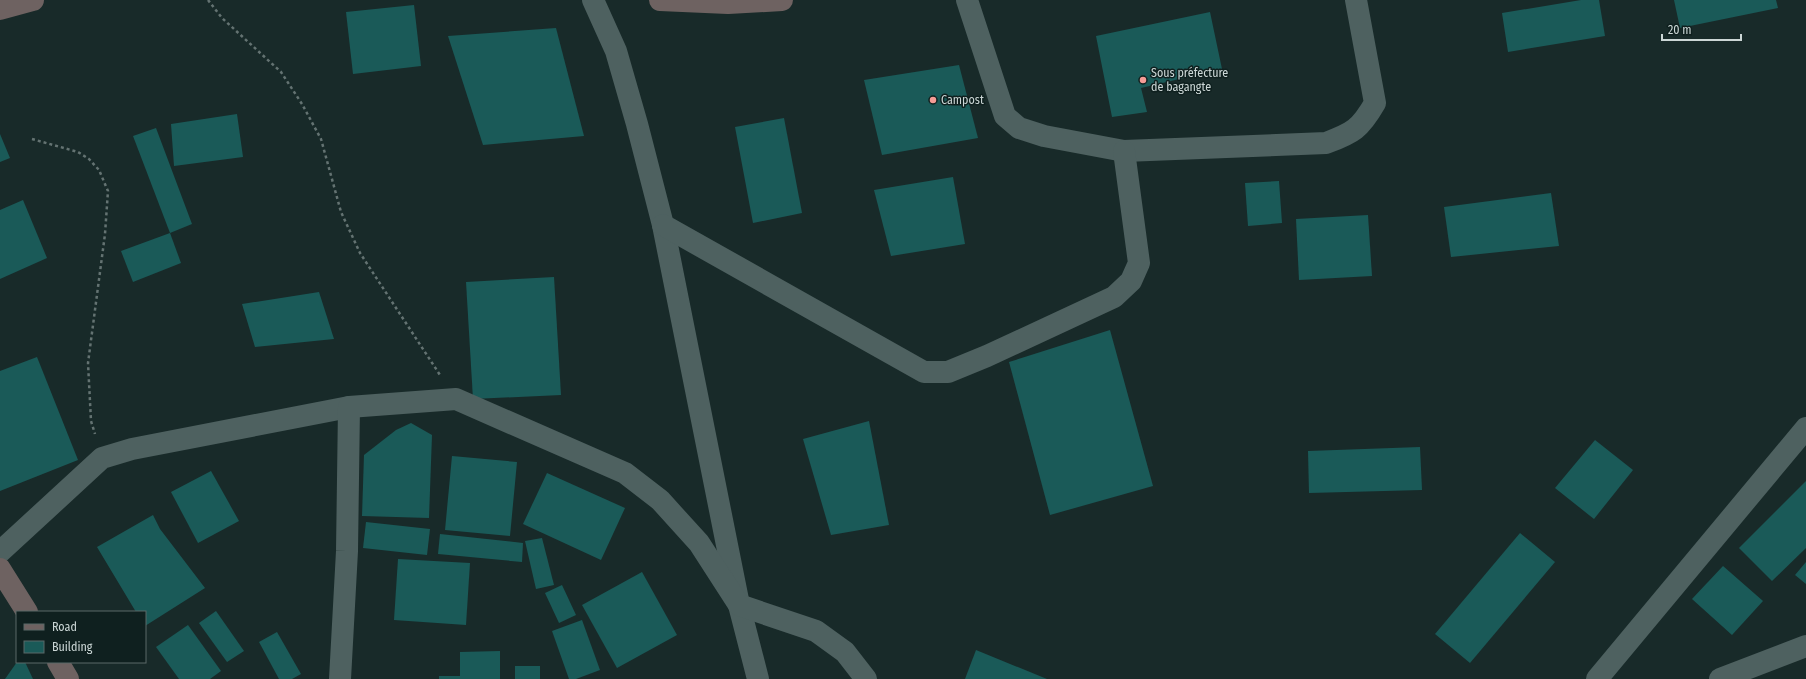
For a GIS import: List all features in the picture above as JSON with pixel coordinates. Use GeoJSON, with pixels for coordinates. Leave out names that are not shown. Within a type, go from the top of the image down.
{"type":"FeatureCollection","features":[{"type":"Feature","properties":{"kind":"street"},"geometry":{"type":"LineString","coordinates":[[0,9],[33,0]]}},
{"type":"Feature","properties":{"kind":"street"},"geometry":{"type":"LineString","coordinates":[[593,0],[616,51],[637,124],[663,225],[739,605],[758,679]]}},
{"type":"Feature","properties":{"kind":"street"},"geometry":{"type":"LineString","coordinates":[[660,0],[728,3],[782,0]]}},
{"type":"Feature","properties":{"kind":"street"},"geometry":{"type":"LineString","coordinates":[[967,0],[1005,116],[1019,128],[1044,136],[1124,151],[1326,143],[1351,133],[1365,121],[1375,103],[1356,0]]}},
{"type":"Feature","properties":{"kind":"street"},"geometry":{"type":"LineString","coordinates":[[663,225],[924,372],[948,372],[987,356],[1114,297],[1131,281],[1139,263],[1124,151]]}},
{"type":"Feature","properties":{"kind":"street"},"geometry":{"type":"LineString","coordinates":[[0,552],[102,458],[132,449],[349,407],[456,399],[625,473],[660,500],[699,543],[739,605],[816,631],[845,652],[866,679]]}},
{"type":"Feature","properties":{"kind":"street"},"geometry":{"type":"LineString","coordinates":[[340,679],[347,551],[349,407]]}},
{"type":"Feature","properties":{"kind":"street"},"geometry":{"type":"LineString","coordinates":[[1597,679],[1806,428]]}},
{"type":"Feature","properties":{"kind":"street"},"geometry":{"type":"LineString","coordinates":[[0,569],[26,611]]}},
{"type":"Feature","properties":{"kind":"street"},"geometry":{"type":"LineString","coordinates":[[1720,679],[1806,646]]}},
{"type":"Feature","properties":{"kind":"street"},"geometry":{"type":"LineString","coordinates":[[59,663],[68,679]]}},
{"type":"Feature","properties":{"kind":"path"},"geometry":{"type":"LineString","coordinates":[[208,0],[222,18],[280,72],[302,104],[321,139],[341,212],[360,253],[456,399]]}},
{"type":"Feature","properties":{"kind":"path"},"geometry":{"type":"LineString","coordinates":[[32,139],[78,152],[89,159],[99,170],[108,191],[105,234],[88,363],[92,421],[102,458]]}},
{"type":"Feature","properties":{"kind":"building"},"geometry":{"type":"Polygon","coordinates":[[[1581,0],[1599,0],[1605,36],[1508,52],[1502,13],[1581,0]]]}},
{"type":"Feature","properties":{"kind":"building"},"geometry":{"type":"Polygon","coordinates":[[[1674,0],[1776,0],[1778,8],[1680,28],[1674,0]]]}},
{"type":"Feature","properties":{"kind":"building"},"geometry":{"type":"Polygon","coordinates":[[[414,5],[421,66],[353,74],[346,12],[414,5]]]}},
{"type":"Feature","properties":{"kind":"building"},"geometry":{"type":"Polygon","coordinates":[[[1210,12],[1222,69],[1141,88],[1147,112],[1112,117],[1096,36],[1210,12]]]}},
{"type":"Feature","properties":{"kind":"building"},"geometry":{"type":"Polygon","coordinates":[[[556,28],[584,136],[483,145],[448,36],[556,28]]]}},
{"type":"Feature","properties":{"kind":"building"},"geometry":{"type":"Polygon","coordinates":[[[959,65],[978,138],[882,155],[864,80],[959,65]]]}},
{"type":"Feature","properties":{"kind":"building"},"geometry":{"type":"Polygon","coordinates":[[[237,114],[243,157],[174,166],[171,124],[237,114]]]}},
{"type":"Feature","properties":{"kind":"building"},"geometry":{"type":"Polygon","coordinates":[[[784,118],[802,213],[753,223],[735,127],[784,118]]]}},
{"type":"Feature","properties":{"kind":"building"},"geometry":{"type":"Polygon","coordinates":[[[156,128],[192,224],[170,233],[133,136],[156,128]]]}},
{"type":"Feature","properties":{"kind":"building"},"geometry":{"type":"Polygon","coordinates":[[[0,134],[10,158],[0,162],[0,134]]]}},
{"type":"Feature","properties":{"kind":"building"},"geometry":{"type":"Polygon","coordinates":[[[953,177],[965,244],[891,256],[874,190],[953,177]]]}},
{"type":"Feature","properties":{"kind":"building"},"geometry":{"type":"Polygon","coordinates":[[[1279,181],[1282,223],[1248,226],[1245,183],[1279,181]]]}},
{"type":"Feature","properties":{"kind":"building"},"geometry":{"type":"Polygon","coordinates":[[[1551,193],[1559,246],[1451,257],[1444,207],[1551,193]]]}},
{"type":"Feature","properties":{"kind":"building"},"geometry":{"type":"Polygon","coordinates":[[[23,200],[47,258],[0,279],[0,210],[23,200]]]}},
{"type":"Feature","properties":{"kind":"building"},"geometry":{"type":"Polygon","coordinates":[[[1368,215],[1372,276],[1299,280],[1296,219],[1368,215]]]}},
{"type":"Feature","properties":{"kind":"building"},"geometry":{"type":"Polygon","coordinates":[[[170,233],[181,263],[133,282],[121,251],[170,233]]]}},
{"type":"Feature","properties":{"kind":"building"},"geometry":{"type":"Polygon","coordinates":[[[554,277],[561,395],[473,399],[466,282],[554,277]]]}},
{"type":"Feature","properties":{"kind":"building"},"geometry":{"type":"Polygon","coordinates":[[[319,292],[334,339],[255,347],[242,304],[319,292]]]}},
{"type":"Feature","properties":{"kind":"building"},"geometry":{"type":"Polygon","coordinates":[[[1110,330],[1153,486],[1050,515],[1009,362],[1110,330]]]}},
{"type":"Feature","properties":{"kind":"building"},"geometry":{"type":"Polygon","coordinates":[[[37,357],[78,460],[0,491],[0,371],[37,357]]]}},
{"type":"Feature","properties":{"kind":"building"},"geometry":{"type":"Polygon","coordinates":[[[869,421],[889,525],[831,535],[803,439],[869,421]]]}},
{"type":"Feature","properties":{"kind":"building"},"geometry":{"type":"Polygon","coordinates":[[[411,423],[432,435],[429,518],[362,516],[364,455],[396,430],[411,423]]]}},
{"type":"Feature","properties":{"kind":"building"},"geometry":{"type":"Polygon","coordinates":[[[1595,440],[1633,470],[1594,519],[1555,488],[1595,440]]]}},
{"type":"Feature","properties":{"kind":"building"},"geometry":{"type":"Polygon","coordinates":[[[1420,447],[1422,490],[1309,493],[1308,451],[1420,447]]]}},
{"type":"Feature","properties":{"kind":"building"},"geometry":{"type":"Polygon","coordinates":[[[452,456],[517,462],[510,536],[445,530],[452,456]]]}},
{"type":"Feature","properties":{"kind":"building"},"geometry":{"type":"Polygon","coordinates":[[[211,471],[239,521],[198,543],[171,492],[211,471]]]}},
{"type":"Feature","properties":{"kind":"building"},"geometry":{"type":"Polygon","coordinates":[[[547,473],[625,508],[601,560],[523,524],[547,473]]]}},
{"type":"Feature","properties":{"kind":"building"},"geometry":{"type":"Polygon","coordinates":[[[1806,481],[1806,548],[1772,581],[1739,548],[1806,481]]]}},
{"type":"Feature","properties":{"kind":"building"},"geometry":{"type":"Polygon","coordinates":[[[153,515],[160,529],[205,588],[146,625],[146,611],[135,611],[97,547],[153,515]]]}},
{"type":"Feature","properties":{"kind":"building"},"geometry":{"type":"Polygon","coordinates":[[[366,522],[430,529],[427,555],[363,548],[366,522]]]}},
{"type":"Feature","properties":{"kind":"building"},"geometry":{"type":"Polygon","coordinates":[[[1520,533],[1555,562],[1470,663],[1435,634],[1520,533]]]}},
{"type":"Feature","properties":{"kind":"building"},"geometry":{"type":"Polygon","coordinates":[[[440,534],[523,543],[522,562],[438,554],[440,534]]]}},
{"type":"Feature","properties":{"kind":"building"},"geometry":{"type":"Polygon","coordinates":[[[542,538],[554,585],[536,589],[525,541],[542,538]]]}},
{"type":"Feature","properties":{"kind":"building"},"geometry":{"type":"Polygon","coordinates":[[[398,559],[470,563],[466,625],[394,620],[398,559]]]}},
{"type":"Feature","properties":{"kind":"building"},"geometry":{"type":"Polygon","coordinates":[[[1806,562],[1806,584],[1795,575],[1806,562]]]}},
{"type":"Feature","properties":{"kind":"building"},"geometry":{"type":"Polygon","coordinates":[[[1723,566],[1763,601],[1732,635],[1692,599],[1723,566]]]}},
{"type":"Feature","properties":{"kind":"building"},"geometry":{"type":"Polygon","coordinates":[[[642,572],[677,635],[617,668],[582,605],[642,572]]]}},
{"type":"Feature","properties":{"kind":"building"},"geometry":{"type":"Polygon","coordinates":[[[562,585],[576,615],[559,623],[545,593],[562,585]]]}},
{"type":"Feature","properties":{"kind":"building"},"geometry":{"type":"Polygon","coordinates":[[[216,611],[244,651],[227,662],[199,623],[216,611]]]}},
{"type":"Feature","properties":{"kind":"building"},"geometry":{"type":"Polygon","coordinates":[[[582,620],[600,670],[576,679],[569,679],[552,631],[582,620]]]}},
{"type":"Feature","properties":{"kind":"building"},"geometry":{"type":"Polygon","coordinates":[[[188,625],[221,671],[210,679],[179,679],[156,647],[188,625]]]}},
{"type":"Feature","properties":{"kind":"building"},"geometry":{"type":"Polygon","coordinates":[[[277,632],[301,674],[292,679],[279,679],[259,642],[277,632]]]}},
{"type":"Feature","properties":{"kind":"building"},"geometry":{"type":"Polygon","coordinates":[[[976,650],[1047,679],[965,679],[976,650]]]}},
{"type":"Feature","properties":{"kind":"building"},"geometry":{"type":"Polygon","coordinates":[[[500,651],[500,679],[439,679],[439,676],[460,676],[460,652],[500,651]]]}},
{"type":"Feature","properties":{"kind":"building"},"geometry":{"type":"Polygon","coordinates":[[[16,663],[25,663],[33,679],[5,679],[16,663]]]}},
{"type":"Feature","properties":{"kind":"building"},"geometry":{"type":"Polygon","coordinates":[[[515,666],[540,666],[540,679],[515,679],[515,666]]]}},
{"type":"Feature","properties":{"kind":"place","name":"Sous préfecture de bagangte"},"geometry":{"type":"Point","coordinates":[1143,80]}},
{"type":"Feature","properties":{"kind":"place","name":"Campost"},"geometry":{"type":"Point","coordinates":[933,100]}}]}
